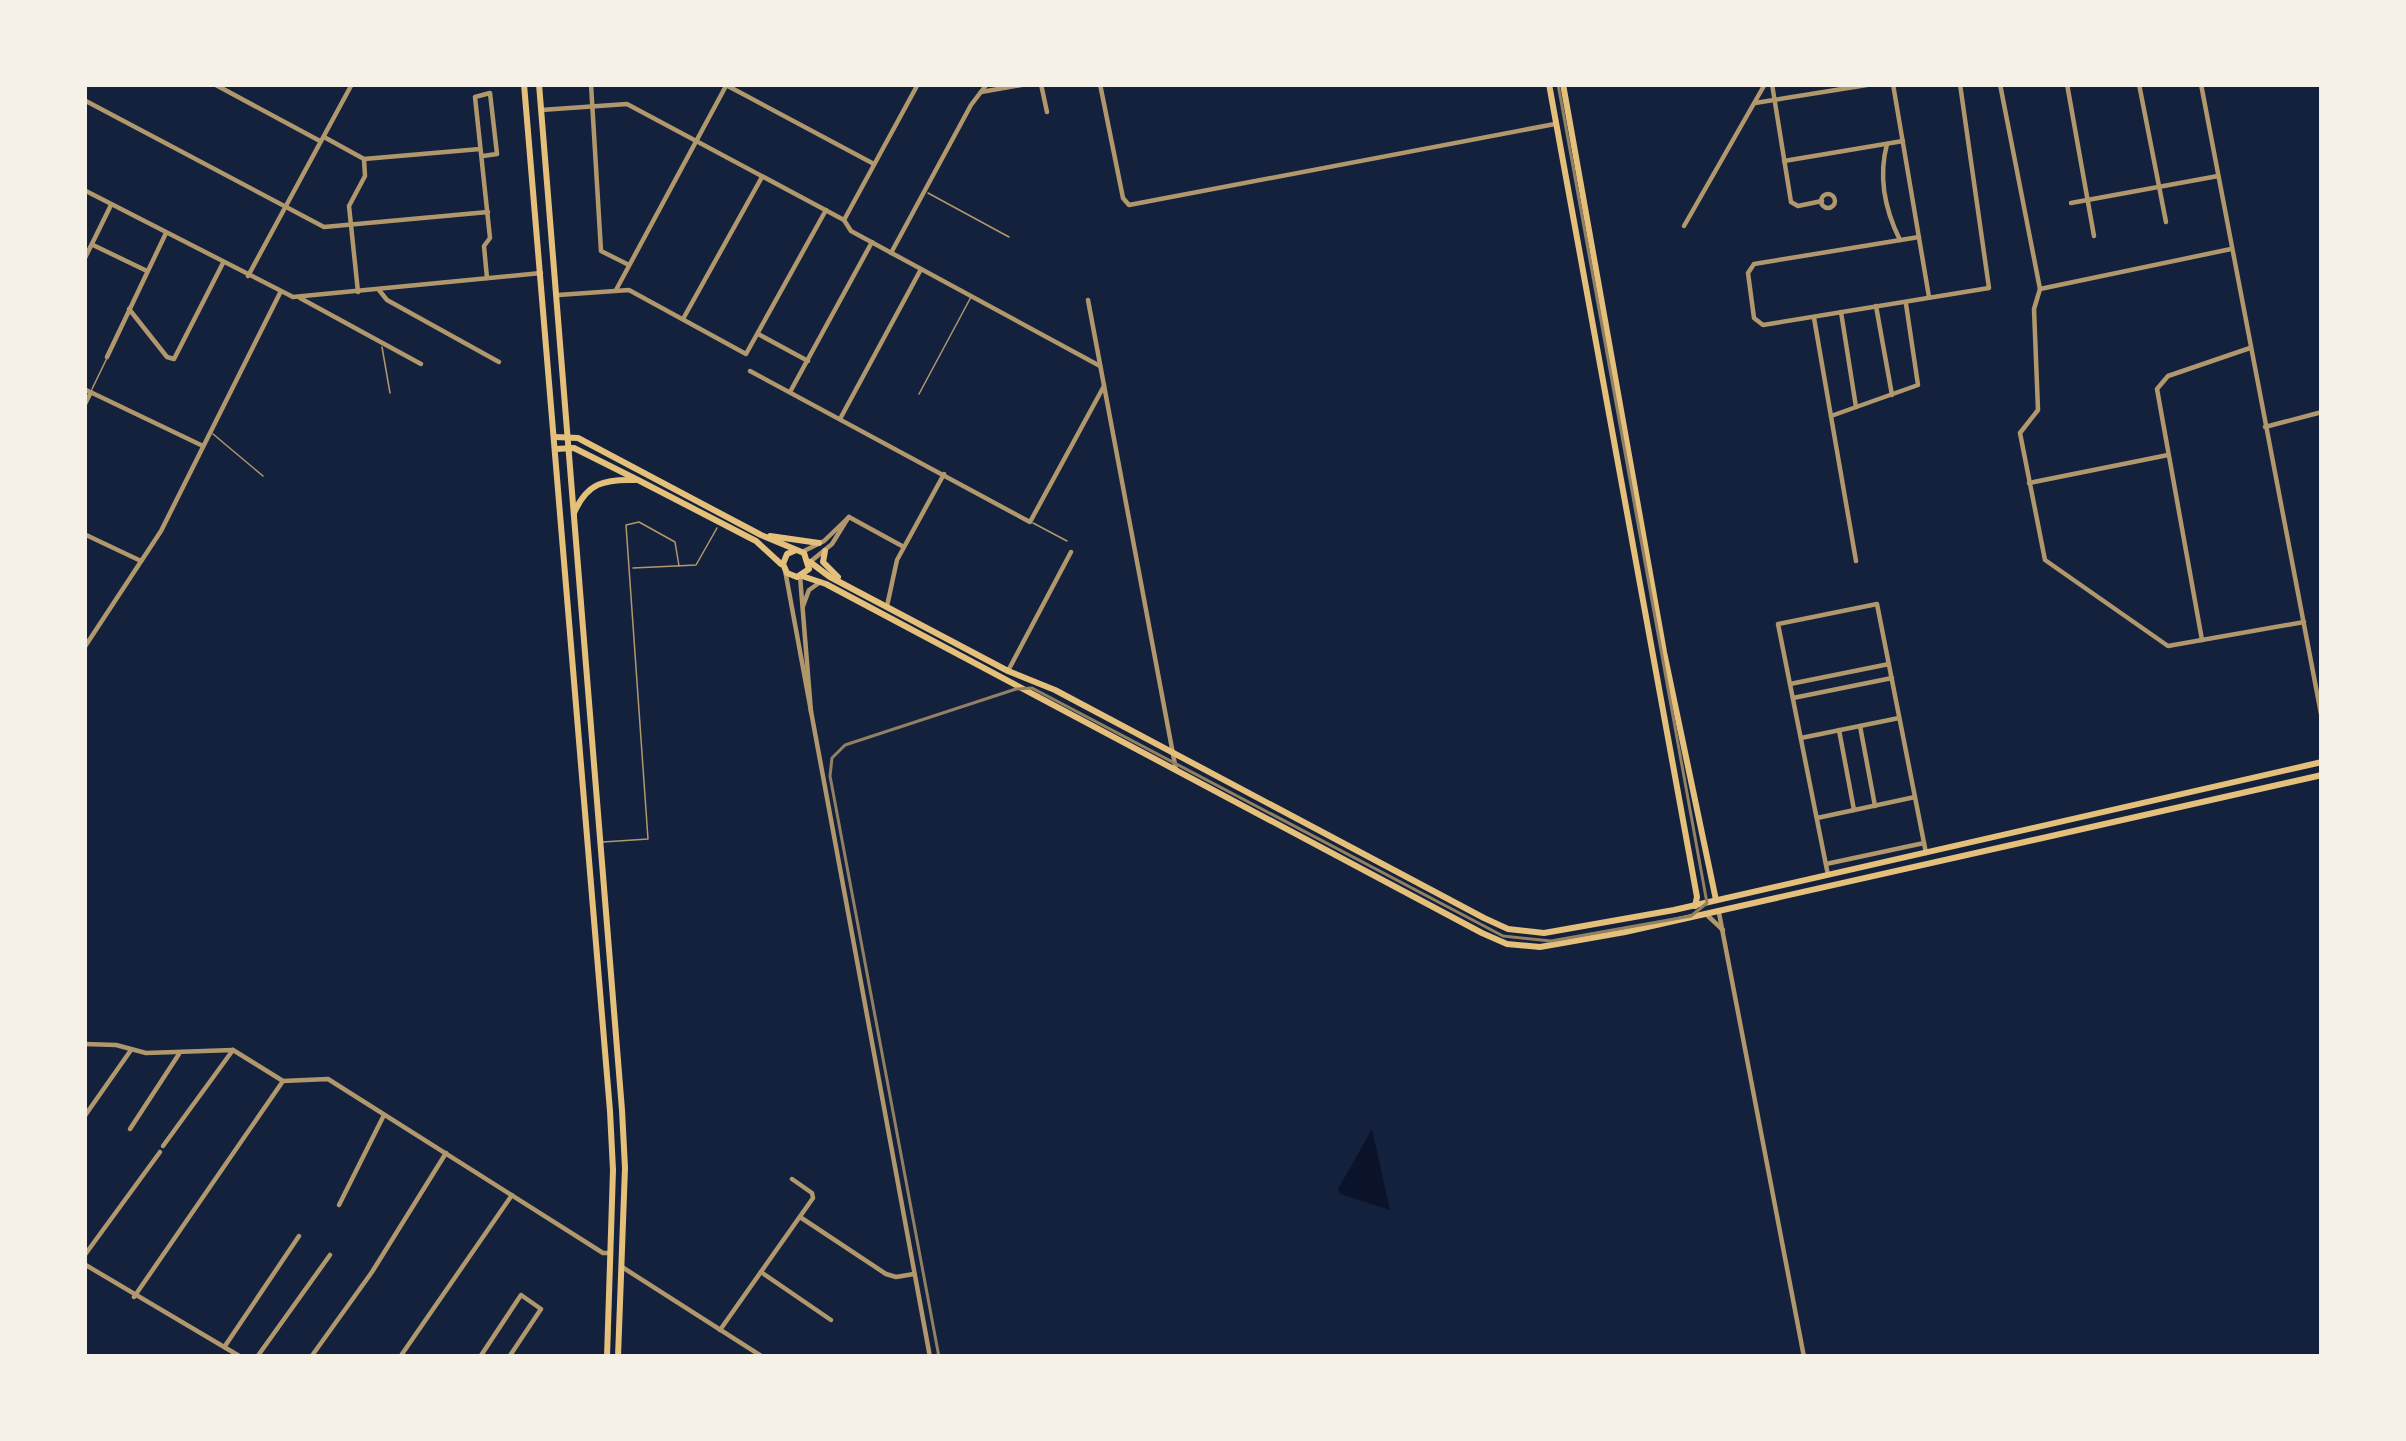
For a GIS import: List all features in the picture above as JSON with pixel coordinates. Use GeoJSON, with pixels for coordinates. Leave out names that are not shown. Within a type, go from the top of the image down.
{"type":"FeatureCollection","features":[{"type":"Feature","properties":{"kind":"main road"},"geometry":{"type":"LineString","coordinates":[[524,84],[613,1159],[607,1354],[620,1355],[625,1157],[539,84]]}},
{"type":"Feature","properties":{"kind":"main road"},"geometry":{"type":"LineString","coordinates":[[1549,84],[1698,902],[1708,916]]}},
{"type":"Feature","properties":{"kind":"main road"},"geometry":{"type":"LineString","coordinates":[[1563,84],[1690,786],[1719,913]]}},
{"type":"Feature","properties":{"kind":"main road"},"geometry":{"type":"LineString","coordinates":[[1608,415],[1621,412]]}},
{"type":"Feature","properties":{"kind":"main road"},"geometry":{"type":"LineString","coordinates":[[555,437],[570,436],[722,519],[784,568],[821,582],[1498,940],[1532,947],[1708,916],[2322,775]]}},
{"type":"Feature","properties":{"kind":"main road"},"geometry":{"type":"LineString","coordinates":[[556,449],[571,448],[799,551],[849,588],[1008,671],[1055,690],[1497,925],[1520,932],[1550,932],[1716,901],[2322,762]]}},
{"type":"Feature","properties":{"kind":"main road"},"geometry":{"type":"LineString","coordinates":[[573,514],[593,485],[638,480]]}},
{"type":"Feature","properties":{"kind":"main road"},"geometry":{"type":"LineString","coordinates":[[761,535],[822,547],[825,565],[849,588]]}},
{"type":"Feature","properties":{"kind":"main road"},"geometry":{"type":"LineString","coordinates":[[784,568],[787,554],[799,551]]}},
{"type":"Feature","properties":{"kind":"main road"},"geometry":{"type":"LineString","coordinates":[[801,576],[809,562]]}},
{"type":"Feature","properties":{"kind":"main road"},"geometry":{"type":"LineString","coordinates":[[2118,809],[2121,821]]}},
{"type":"Feature","properties":{"kind":"main road"},"geometry":{"type":"LineString","coordinates":[[2105,812],[2108,824]]}},
{"type":"Feature","properties":{"kind":"main road"},"geometry":{"type":"LineString","coordinates":[[1336,855],[1342,843]]}},
{"type":"Feature","properties":{"kind":"main road"},"geometry":{"type":"LineString","coordinates":[[1403,891],[1410,879]]}},
{"type":"Feature","properties":{"kind":"main road"},"geometry":{"type":"LineString","coordinates":[[1698,902],[1719,913]]}},
{"type":"Feature","properties":{"kind":"main road"},"geometry":{"type":"LineString","coordinates":[[1550,932],[1552,946]]}},
{"type":"Feature","properties":{"kind":"main road"},"geometry":{"type":"LineString","coordinates":[[611,1253],[622,1253]]}},
{"type":"Feature","properties":{"kind":"street"},"geometry":{"type":"LineString","coordinates":[[214,84],[364,159],[481,153],[497,154],[490,93],[475,97],[481,153],[488,212],[490,238],[484,246],[487,278]]}},
{"type":"Feature","properties":{"kind":"street"},"geometry":{"type":"LineString","coordinates":[[248,276],[352,84]]}},
{"type":"Feature","properties":{"kind":"street"},"geometry":{"type":"LineString","coordinates":[[591,84],[601,251],[629,265]]}},
{"type":"Feature","properties":{"kind":"street"},"geometry":{"type":"LineString","coordinates":[[844,220],[918,84]]}},
{"type":"Feature","properties":{"kind":"street"},"geometry":{"type":"LineString","coordinates":[[891,253],[987,84]]}},
{"type":"Feature","properties":{"kind":"street"},"geometry":{"type":"LineString","coordinates":[[981,92],[1027,84]]}},
{"type":"Feature","properties":{"kind":"street"},"geometry":{"type":"LineString","coordinates":[[1041,84],[1046,112]]}},
{"type":"Feature","properties":{"kind":"street"},"geometry":{"type":"LineString","coordinates":[[1100,84],[1123,198],[1132,205],[1555,124]]}},
{"type":"Feature","properties":{"kind":"street"},"geometry":{"type":"LineString","coordinates":[[1684,226],[1768,84],[1775,100],[1792,204],[1822,201]]}},
{"type":"Feature","properties":{"kind":"street"},"geometry":{"type":"LineString","coordinates":[[1753,104],[1873,84]]}},
{"type":"Feature","properties":{"kind":"street"},"geometry":{"type":"LineString","coordinates":[[1893,84],[1929,298]]}},
{"type":"Feature","properties":{"kind":"street"},"geometry":{"type":"LineString","coordinates":[[1919,237],[1754,264],[1748,273],[1759,323],[1990,286],[1960,84]]}},
{"type":"Feature","properties":{"kind":"street"},"geometry":{"type":"LineString","coordinates":[[2000,84],[2040,289],[2034,310],[2038,407],[2022,427],[2042,552],[2049,566],[2164,645],[2303,622]]}},
{"type":"Feature","properties":{"kind":"street"},"geometry":{"type":"LineString","coordinates":[[2067,84],[2094,236]]}},
{"type":"Feature","properties":{"kind":"street"},"geometry":{"type":"LineString","coordinates":[[2139,84],[2166,222]]}},
{"type":"Feature","properties":{"kind":"street"},"geometry":{"type":"LineString","coordinates":[[2201,84],[2322,719]]}},
{"type":"Feature","properties":{"kind":"street"},"geometry":{"type":"LineString","coordinates":[[616,290],[727,85],[874,164]]}},
{"type":"Feature","properties":{"kind":"street"},"geometry":{"type":"LineString","coordinates":[[84,100],[324,227],[488,212]]}},
{"type":"Feature","properties":{"kind":"street"},"geometry":{"type":"LineString","coordinates":[[541,110],[627,104],[844,220],[851,231],[1100,366]]}},
{"type":"Feature","properties":{"kind":"street"},"geometry":{"type":"LineString","coordinates":[[1784,161],[1903,141]]}},
{"type":"Feature","properties":{"kind":"street"},"geometry":{"type":"LineString","coordinates":[[1887,144],[1882,167],[1886,205],[1900,241]]}},
{"type":"Feature","properties":{"kind":"street"},"geometry":{"type":"LineString","coordinates":[[358,292],[349,206],[364,176],[364,159]]}},
{"type":"Feature","properties":{"kind":"street"},"geometry":{"type":"LineString","coordinates":[[2071,203],[2218,176]]}},
{"type":"Feature","properties":{"kind":"street"},"geometry":{"type":"LineString","coordinates":[[682,319],[762,177]]}},
{"type":"Feature","properties":{"kind":"street"},"geometry":{"type":"LineString","coordinates":[[84,190],[421,364]]}},
{"type":"Feature","properties":{"kind":"street"},"geometry":{"type":"LineString","coordinates":[[84,260],[111,205]]}},
{"type":"Feature","properties":{"kind":"street"},"geometry":{"type":"LineString","coordinates":[[558,295],[632,292],[747,353],[826,211]]}},
{"type":"Feature","properties":{"kind":"street"},"geometry":{"type":"LineString","coordinates":[[107,357],[166,233]]}},
{"type":"Feature","properties":{"kind":"street"},"geometry":{"type":"LineString","coordinates":[[790,392],[872,242]]}},
{"type":"Feature","properties":{"kind":"street"},"geometry":{"type":"LineString","coordinates":[[92,244],[147,271]]}},
{"type":"Feature","properties":{"kind":"street"},"geometry":{"type":"LineString","coordinates":[[2040,289],[2231,249]]}},
{"type":"Feature","properties":{"kind":"street"},"geometry":{"type":"LineString","coordinates":[[129,309],[167,358],[174,358],[223,263]]}},
{"type":"Feature","properties":{"kind":"street"},"geometry":{"type":"LineString","coordinates":[[839,419],[922,269]]}},
{"type":"Feature","properties":{"kind":"street"},"geometry":{"type":"LineString","coordinates":[[300,298],[541,273]]}},
{"type":"Feature","properties":{"kind":"street"},"geometry":{"type":"LineString","coordinates":[[379,290],[387,300],[499,362]]}},
{"type":"Feature","properties":{"kind":"street"},"geometry":{"type":"LineString","coordinates":[[84,648],[141,561],[280,293]]}},
{"type":"Feature","properties":{"kind":"street"},"geometry":{"type":"LineString","coordinates":[[1088,300],[1176,770]]}},
{"type":"Feature","properties":{"kind":"street"},"geometry":{"type":"LineString","coordinates":[[1831,416],[1918,385],[1905,302]]}},
{"type":"Feature","properties":{"kind":"street"},"geometry":{"type":"LineString","coordinates":[[1876,306],[1892,395]]}},
{"type":"Feature","properties":{"kind":"street"},"geometry":{"type":"LineString","coordinates":[[1841,312],[1856,407]]}},
{"type":"Feature","properties":{"kind":"street"},"geometry":{"type":"LineString","coordinates":[[1814,316],[1856,561]]}},
{"type":"Feature","properties":{"kind":"street"},"geometry":{"type":"LineString","coordinates":[[758,334],[808,361]]}},
{"type":"Feature","properties":{"kind":"street"},"geometry":{"type":"LineString","coordinates":[[2202,640],[2157,394],[2160,382],[2250,348]]}},
{"type":"Feature","properties":{"kind":"street"},"geometry":{"type":"LineString","coordinates":[[750,371],[1030,522],[1104,386]]}},
{"type":"Feature","properties":{"kind":"street"},"geometry":{"type":"LineString","coordinates":[[84,406],[87,391],[203,446]]}},
{"type":"Feature","properties":{"kind":"street"},"geometry":{"type":"LineString","coordinates":[[2265,427],[2322,412]]}},
{"type":"Feature","properties":{"kind":"street"},"geometry":{"type":"LineString","coordinates":[[2029,483],[2168,455]]}},
{"type":"Feature","properties":{"kind":"street"},"geometry":{"type":"LineString","coordinates":[[887,608],[897,560],[944,474]]}},
{"type":"Feature","properties":{"kind":"street"},"geometry":{"type":"LineString","coordinates":[[809,562],[845,527],[849,517],[904,547]]}},
{"type":"Feature","properties":{"kind":"street"},"geometry":{"type":"LineString","coordinates":[[84,534],[141,561]]}},
{"type":"Feature","properties":{"kind":"street"},"geometry":{"type":"LineString","coordinates":[[799,551],[822,547]]}},
{"type":"Feature","properties":{"kind":"street"},"geometry":{"type":"LineString","coordinates":[[1008,671],[1071,552]]}},
{"type":"Feature","properties":{"kind":"street"},"geometry":{"type":"LineString","coordinates":[[784,568],[930,1357]]}},
{"type":"Feature","properties":{"kind":"street"},"geometry":{"type":"LineString","coordinates":[[801,576],[807,692]]}},
{"type":"Feature","properties":{"kind":"street"},"geometry":{"type":"LineString","coordinates":[[802,612],[808,590],[821,582]]}},
{"type":"Feature","properties":{"kind":"street"},"geometry":{"type":"LineString","coordinates":[[1828,875],[1778,624],[1877,604],[1926,853]]}},
{"type":"Feature","properties":{"kind":"street"},"geometry":{"type":"LineString","coordinates":[[1790,683],[1888,664]]}},
{"type":"Feature","properties":{"kind":"street"},"geometry":{"type":"LineString","coordinates":[[1793,698],[1892,678]]}},
{"type":"Feature","properties":{"kind":"street"},"geometry":{"type":"LineString","coordinates":[[1801,738],[1899,718]]}},
{"type":"Feature","properties":{"kind":"street"},"geometry":{"type":"LineString","coordinates":[[1860,726],[1876,806]]}},
{"type":"Feature","properties":{"kind":"street"},"geometry":{"type":"LineString","coordinates":[[1839,730],[1854,810]]}},
{"type":"Feature","properties":{"kind":"street"},"geometry":{"type":"LineString","coordinates":[[1817,818],[1916,797]]}},
{"type":"Feature","properties":{"kind":"street"},"geometry":{"type":"LineString","coordinates":[[1826,864],[1924,843]]}},
{"type":"Feature","properties":{"kind":"street"},"geometry":{"type":"LineString","coordinates":[[1719,913],[1804,1357]]}},
{"type":"Feature","properties":{"kind":"street"},"geometry":{"type":"LineString","coordinates":[[1708,916],[1723,930]]}},
{"type":"Feature","properties":{"kind":"street"},"geometry":{"type":"LineString","coordinates":[[84,1044],[179,1054],[232,1050],[283,1081],[325,1077],[602,1253],[611,1253]]}},
{"type":"Feature","properties":{"kind":"street"},"geometry":{"type":"LineString","coordinates":[[84,1117],[131,1050]]}},
{"type":"Feature","properties":{"kind":"street"},"geometry":{"type":"LineString","coordinates":[[232,1050],[84,1260],[134,1297],[241,1357]]}},
{"type":"Feature","properties":{"kind":"street"},"geometry":{"type":"LineString","coordinates":[[130,1130],[179,1054]]}},
{"type":"Feature","properties":{"kind":"street"},"geometry":{"type":"LineString","coordinates":[[134,1297],[283,1081]]}},
{"type":"Feature","properties":{"kind":"street"},"geometry":{"type":"LineString","coordinates":[[339,1205],[385,1114]]}},
{"type":"Feature","properties":{"kind":"street"},"geometry":{"type":"LineString","coordinates":[[311,1357],[372,1272],[446,1153]]}},
{"type":"Feature","properties":{"kind":"street"},"geometry":{"type":"LineString","coordinates":[[720,1330],[813,1195],[792,1179]]}},
{"type":"Feature","properties":{"kind":"street"},"geometry":{"type":"LineString","coordinates":[[400,1357],[512,1195]]}},
{"type":"Feature","properties":{"kind":"street"},"geometry":{"type":"LineString","coordinates":[[800,1216],[890,1276],[915,1274]]}},
{"type":"Feature","properties":{"kind":"street"},"geometry":{"type":"LineString","coordinates":[[224,1346],[299,1236]]}},
{"type":"Feature","properties":{"kind":"street"},"geometry":{"type":"LineString","coordinates":[[257,1357],[330,1255]]}},
{"type":"Feature","properties":{"kind":"street"},"geometry":{"type":"LineString","coordinates":[[622,1267],[763,1357]]}},
{"type":"Feature","properties":{"kind":"street"},"geometry":{"type":"LineString","coordinates":[[761,1272],[831,1319]]}},
{"type":"Feature","properties":{"kind":"street"},"geometry":{"type":"LineString","coordinates":[[480,1357],[521,1295],[541,1309],[509,1357]]}},
{"type":"Feature","properties":{"kind":"street"},"geometry":{"type":"LineString","coordinates":[[596,1357],[607,1354]]}},
{"type":"Feature","properties":{"kind":"lane"},"geometry":{"type":"LineString","coordinates":[[924,191],[1009,237]]}},
{"type":"Feature","properties":{"kind":"lane"},"geometry":{"type":"LineString","coordinates":[[919,394],[971,297]]}},
{"type":"Feature","properties":{"kind":"lane"},"geometry":{"type":"LineString","coordinates":[[382,343],[390,393]]}},
{"type":"Feature","properties":{"kind":"lane"},"geometry":{"type":"LineString","coordinates":[[87,391],[107,357]]}},
{"type":"Feature","properties":{"kind":"lane"},"geometry":{"type":"LineString","coordinates":[[377,394],[399,392]]}},
{"type":"Feature","properties":{"kind":"lane"},"geometry":{"type":"LineString","coordinates":[[209,432],[263,476]]}},
{"type":"Feature","properties":{"kind":"lane"},"geometry":{"type":"LineString","coordinates":[[629,568],[698,563],[722,519]]}},
{"type":"Feature","properties":{"kind":"lane"},"geometry":{"type":"LineString","coordinates":[[600,843],[648,839],[626,526],[635,521],[676,543],[679,566]]}},
{"type":"Feature","properties":{"kind":"lane"},"geometry":{"type":"LineString","coordinates":[[1030,522],[1067,541]]}},
{"type":"Feature","properties":{"kind":"water"},"geometry":{"type":"Polygon","coordinates":[[[1372,1129],[1390,1210],[1340,1194],[1338,1189],[1372,1129]]]}},
{"type":"Feature","properties":{"kind":"tram line"},"geometry":{"type":"LineString","coordinates":[[939,1357],[830,776],[832,758],[845,745],[1016,689],[1032,688],[1503,936],[1551,941],[1691,916],[1707,903],[1558,84]]}}]}
